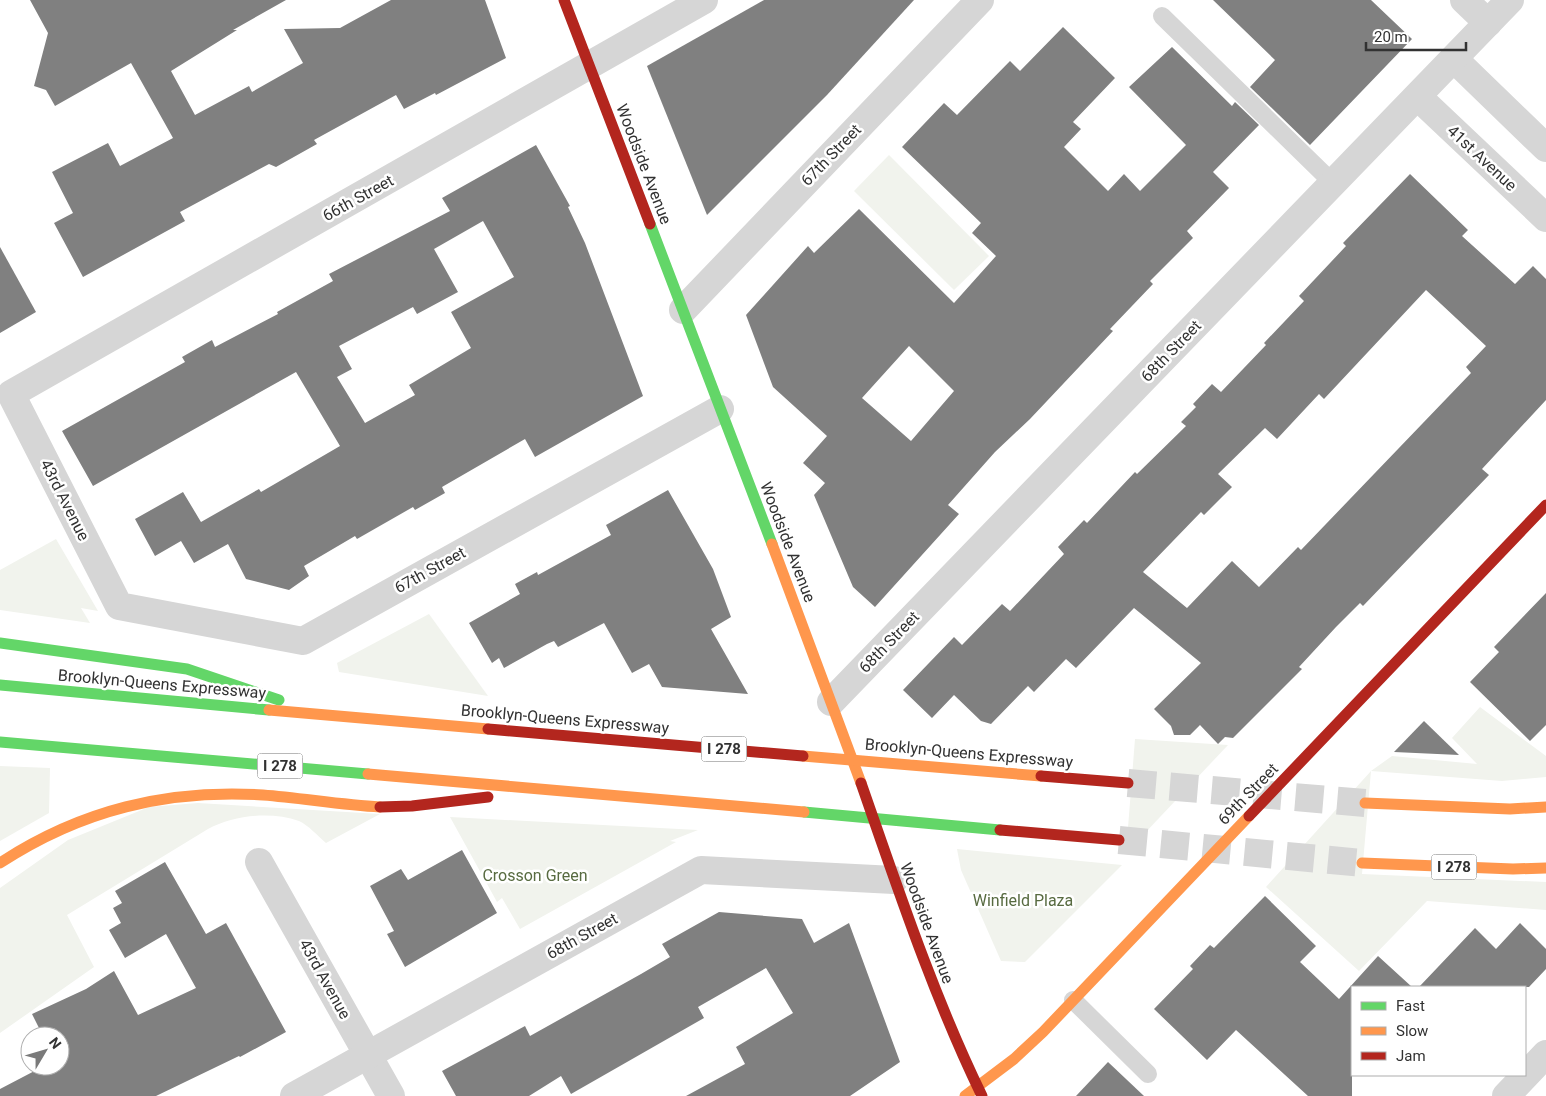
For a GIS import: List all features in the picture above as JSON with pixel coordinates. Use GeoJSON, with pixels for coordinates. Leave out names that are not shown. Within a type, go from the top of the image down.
{"type":"FeatureCollection","features":[{"type":"Feature","properties":{"kind":"main road","name":"Woodside Avenue"},"geometry":{"type":"LineString","coordinates":[[564,0],[836,714],[948,1026],[979,1092]]}},
{"type":"Feature","properties":{"kind":"main road","name":"69th Street"},"geometry":{"type":"LineString","coordinates":[[965,1096],[979,1092],[1073,1000],[1546,505]]}},
{"type":"Feature","properties":{"kind":"main road"},"geometry":{"type":"LineString","coordinates":[[0,643],[187,669],[320,715]]}},
{"type":"Feature","properties":{"kind":"main road","name":"Brooklyn-Queens Expressway"},"geometry":{"type":"LineString","coordinates":[[0,685],[320,715],[1128,783]]}},
{"type":"Feature","properties":{"kind":"main road","name":"I 278"},"geometry":{"type":"LineString","coordinates":[[0,742],[1120,840]]}},
{"type":"Feature","properties":{"kind":"main road"},"geometry":{"type":"LineString","coordinates":[[0,863],[33,841],[63,826],[127,806],[186,796],[262,795],[386,806],[560,791]]}},
{"type":"Feature","properties":{"kind":"main road"},"geometry":{"type":"LineString","coordinates":[[1365,803],[1492,809],[1546,807]]}},
{"type":"Feature","properties":{"kind":"main road","name":"I 278"},"geometry":{"type":"LineString","coordinates":[[1362,863],[1513,869],[1546,868]]}},
{"type":"Feature","properties":{"kind":"street","name":"66th Street"},"geometry":{"type":"LineString","coordinates":[[5,397],[704,0]]}},
{"type":"Feature","properties":{"kind":"street","name":"67th Street"},"geometry":{"type":"LineString","coordinates":[[683,310],[980,0]]}},
{"type":"Feature","properties":{"kind":"street"},"geometry":{"type":"LineString","coordinates":[[1464,0],[1488,23]]}},
{"type":"Feature","properties":{"kind":"street","name":"68th Street"},"geometry":{"type":"LineString","coordinates":[[836,714],[1333,183],[1510,0]]}},
{"type":"Feature","properties":{"kind":"street"},"geometry":{"type":"LineString","coordinates":[[1454,59],[1546,148]]}},
{"type":"Feature","properties":{"kind":"street","name":"41st Avenue"},"geometry":{"type":"LineString","coordinates":[[1418,97],[1546,218]]}},
{"type":"Feature","properties":{"kind":"street","name":"43rd Avenue"},"geometry":{"type":"LineString","coordinates":[[5,397],[119,606]]}},
{"type":"Feature","properties":{"kind":"street","name":"67th Street"},"geometry":{"type":"LineString","coordinates":[[119,606],[303,641],[720,409]]}},
{"type":"Feature","properties":{"kind":"street","name":"43rd Avenue"},"geometry":{"type":"LineString","coordinates":[[260,862],[391,1096]]}},
{"type":"Feature","properties":{"kind":"street","name":"68th Street"},"geometry":{"type":"LineString","coordinates":[[294,1096],[701,870],[894,880]]}},
{"type":"Feature","properties":{"kind":"street"},"geometry":{"type":"LineString","coordinates":[[1526,1075],[1546,1054]]}},
{"type":"Feature","properties":{"kind":"street"},"geometry":{"type":"LineString","coordinates":[[1506,1096],[1525,1076]]}},
{"type":"Feature","properties":{"kind":"lane"},"geometry":{"type":"LineString","coordinates":[[1162,16],[1333,183]]}},
{"type":"Feature","properties":{"kind":"lane"},"geometry":{"type":"LineString","coordinates":[[1073,1000],[1148,1074]]}},
{"type":"Feature","properties":{"kind":"green space"},"geometry":{"type":"Polygon","coordinates":[[[889,155],[989,256],[954,290],[854,191],[889,155]]]}},
{"type":"Feature","properties":{"kind":"green space"},"geometry":{"type":"Polygon","coordinates":[[[56,539],[98,611],[81,608],[90,623],[0,610],[0,570],[56,539]]]}},
{"type":"Feature","properties":{"kind":"green space"},"geometry":{"type":"Polygon","coordinates":[[[429,614],[488,696],[339,672],[337,663],[429,614]]]}},
{"type":"Feature","properties":{"kind":"green space"},"geometry":{"type":"Polygon","coordinates":[[[1480,707],[1546,756],[1546,777],[1502,781],[1371,771],[1392,756],[1477,764],[1452,738],[1480,707]]]}},
{"type":"Feature","properties":{"kind":"green space"},"geometry":{"type":"Polygon","coordinates":[[[1135,739],[1228,745],[1126,853],[1135,739]]]}},
{"type":"Feature","properties":{"kind":"green space"},"geometry":{"type":"Polygon","coordinates":[[[0,766],[50,768],[49,813],[0,841],[0,766]]]}},
{"type":"Feature","properties":{"kind":"green space"},"geometry":{"type":"Polygon","coordinates":[[[1371,771],[1362,874],[1546,882],[1546,910],[1427,901],[1359,971],[1266,887],[1371,771]]]}},
{"type":"Feature","properties":{"kind":"green space"},"geometry":{"type":"Polygon","coordinates":[[[198,803],[380,814],[326,843],[299,821],[277,816],[253,816],[229,820],[208,829],[67,915],[94,967],[0,1033],[0,888],[68,840],[149,807],[198,803]]]}},
{"type":"Feature","properties":{"kind":"green space","name":"Crosson Green"},"geometry":{"type":"Polygon","coordinates":[[[450,817],[698,830],[670,841],[676,842],[520,929],[502,898],[497,902],[450,817]]]}},
{"type":"Feature","properties":{"kind":"green space","name":"Winfield Plaza"},"geometry":{"type":"Polygon","coordinates":[[[957,849],[1122,865],[1025,962],[1001,961],[961,870],[957,849]]]}},
{"type":"Feature","properties":{"kind":"building"},"geometry":{"type":"Polygon","coordinates":[[[30,0],[286,0],[233,30],[237,30],[171,71],[195,115],[249,86],[252,92],[303,63],[284,29],[340,28],[391,0],[485,0],[506,58],[436,95],[435,93],[404,109],[396,95],[314,140],[317,144],[276,167],[269,164],[180,212],[185,221],[83,277],[54,223],[73,213],[52,172],[108,143],[120,166],[173,138],[131,63],[55,106],[46,90],[34,86],[48,33],[30,0]]]}},
{"type":"Feature","properties":{"kind":"building"},"geometry":{"type":"Polygon","coordinates":[[[764,0],[914,0],[827,95],[707,215],[647,66],[764,0]]]}},
{"type":"Feature","properties":{"kind":"building"},"geometry":{"type":"Polygon","coordinates":[[[1213,0],[1371,0],[1412,39],[1310,145],[1250,87],[1275,60],[1213,0]]]}},
{"type":"Feature","properties":{"kind":"building"},"geometry":{"type":"Polygon","coordinates":[[[1063,27],[1115,78],[1073,122],[1081,129],[1064,147],[1108,191],[1124,174],[1140,191],[1186,145],[1129,87],[1172,47],[1232,106],[1235,102],[1259,125],[1213,172],[1229,188],[1187,231],[1193,238],[1150,281],[1153,284],[1110,329],[1113,331],[1030,419],[995,452],[948,505],[959,514],[875,607],[853,587],[814,495],[825,483],[803,463],[827,436],[773,387],[746,315],[808,246],[814,253],[859,209],[954,303],[996,256],[972,233],[981,223],[902,147],[944,103],[957,115],[1010,61],[1020,71],[1063,27]],[[909,346],[862,398],[911,441],[954,391],[909,346]]]}},
{"type":"Feature","properties":{"kind":"building"},"geometry":{"type":"Polygon","coordinates":[[[536,145],[570,206],[568,207],[585,243],[643,396],[535,457],[525,439],[442,487],[445,493],[415,510],[413,507],[357,539],[355,536],[304,566],[309,576],[289,590],[246,579],[228,544],[194,563],[181,541],[155,556],[135,519],[183,492],[201,522],[259,489],[261,492],[340,446],[296,372],[93,486],[62,431],[185,362],[182,357],[212,340],[215,347],[278,314],[277,312],[333,281],[329,274],[450,211],[442,198],[536,145]],[[483,221],[434,249],[458,292],[417,314],[413,307],[339,346],[352,369],[337,377],[365,423],[415,395],[409,385],[471,348],[451,312],[514,277],[483,221]]]}},
{"type":"Feature","properties":{"kind":"building"},"geometry":{"type":"Polygon","coordinates":[[[1410,174],[1468,230],[1462,236],[1515,284],[1533,266],[1546,279],[1546,400],[1482,469],[1489,475],[1363,606],[1360,603],[1336,627],[1299,667],[1302,669],[1233,738],[1225,737],[1218,744],[1200,725],[1190,735],[1174,735],[1171,726],[1154,709],[1201,663],[1134,608],[1076,668],[1066,659],[1034,692],[1028,686],[991,724],[981,721],[954,695],[932,718],[903,690],[954,637],[962,645],[1002,604],[1010,611],[1064,554],[1058,547],[1084,520],[1087,523],[1135,472],[1137,474],[1186,426],[1181,422],[1196,407],[1193,404],[1212,384],[1221,392],[1266,345],[1264,343],[1304,301],[1299,296],[1346,246],[1343,243],[1410,174]],[[1426,290],[1324,399],[1319,394],[1277,439],[1265,428],[1218,474],[1232,487],[1204,515],[1201,512],[1143,572],[1187,608],[1232,561],[1259,587],[1298,547],[1301,550],[1471,373],[1466,367],[1486,346],[1426,290]]]}},
{"type":"Feature","properties":{"kind":"building"},"geometry":{"type":"Polygon","coordinates":[[[0,247],[36,312],[0,333],[0,247]]]}},
{"type":"Feature","properties":{"kind":"building"},"geometry":{"type":"Polygon","coordinates":[[[668,490],[713,569],[731,617],[711,629],[748,694],[662,687],[649,664],[632,673],[604,623],[558,647],[554,641],[547,644],[504,668],[499,658],[492,663],[469,623],[520,594],[515,584],[537,572],[538,575],[611,535],[606,525],[668,490]]]}},
{"type":"Feature","properties":{"kind":"building"},"geometry":{"type":"Polygon","coordinates":[[[1546,593],[1546,725],[1530,741],[1470,682],[1499,652],[1494,647],[1546,593]]]}},
{"type":"Feature","properties":{"kind":"building"},"geometry":{"type":"Polygon","coordinates":[[[1424,721],[1459,755],[1394,752],[1424,721]]]}},
{"type":"Feature","properties":{"kind":"building"},"geometry":{"type":"Polygon","coordinates":[[[462,850],[497,913],[405,967],[387,934],[394,931],[370,886],[401,869],[408,880],[462,850]]]}},
{"type":"Feature","properties":{"kind":"building"},"geometry":{"type":"Polygon","coordinates":[[[165,862],[206,934],[226,923],[286,1032],[240,1057],[156,1096],[0,1096],[0,1089],[25,1076],[70,1076],[70,1026],[38,1026],[32,1014],[86,989],[114,971],[138,1015],[196,988],[166,934],[125,958],[109,930],[121,923],[113,908],[122,903],[115,891],[165,862]]]}},
{"type":"Feature","properties":{"kind":"building"},"geometry":{"type":"Polygon","coordinates":[[[1265,896],[1316,946],[1300,962],[1339,999],[1378,956],[1411,986],[1351,986],[1352,1096],[1308,1096],[1236,1030],[1207,1060],[1154,1009],[1193,969],[1190,966],[1210,945],[1214,948],[1265,896]]]}},
{"type":"Feature","properties":{"kind":"building"},"geometry":{"type":"Polygon","coordinates":[[[719,912],[802,919],[814,943],[849,923],[900,1062],[850,1096],[686,1096],[745,1064],[736,1047],[793,1013],[766,968],[698,1007],[704,1018],[571,1094],[561,1076],[529,1096],[456,1096],[442,1071],[525,1026],[530,1036],[641,974],[670,957],[662,944],[719,912]]]}},
{"type":"Feature","properties":{"kind":"building"},"geometry":{"type":"Polygon","coordinates":[[[1520,923],[1546,949],[1546,969],[1529,987],[1420,986],[1475,928],[1496,949],[1520,923]]]}},
{"type":"Feature","properties":{"kind":"building"},"geometry":{"type":"Polygon","coordinates":[[[1108,1062],[1144,1096],[1076,1096],[1108,1062]]]}},
{"type":"Feature","properties":{"kind":"tunnel"},"geometry":{"type":"LineString","coordinates":[[1128,783],[1365,803]]}},
{"type":"Feature","properties":{"kind":"tunnel"},"geometry":{"type":"LineString","coordinates":[[1119,840],[1362,863]]}},
{"type":"Feature","properties":{"kind":"traffic: fast"},"geometry":{"type":"LineString","coordinates":[[650,224],[772,544]]}},
{"type":"Feature","properties":{"kind":"traffic: fast"},"geometry":{"type":"LineString","coordinates":[[0,643],[187,669],[279,700]]}},
{"type":"Feature","properties":{"kind":"traffic: fast"},"geometry":{"type":"LineString","coordinates":[[0,685],[269,710]]}},
{"type":"Feature","properties":{"kind":"traffic: fast"},"geometry":{"type":"LineString","coordinates":[[0,742],[368,774]]}},
{"type":"Feature","properties":{"kind":"traffic: fast"},"geometry":{"type":"LineString","coordinates":[[804,812],[1000,830]]}},
{"type":"Feature","properties":{"kind":"traffic: slow"},"geometry":{"type":"LineString","coordinates":[[772,544],[861,783]]}},
{"type":"Feature","properties":{"kind":"traffic: slow"},"geometry":{"type":"LineString","coordinates":[[269,710],[488,729]]}},
{"type":"Feature","properties":{"kind":"traffic: slow"},"geometry":{"type":"LineString","coordinates":[[803,756],[1041,776]]}},
{"type":"Feature","properties":{"kind":"traffic: slow"},"geometry":{"type":"LineString","coordinates":[[368,774],[804,812]]}},
{"type":"Feature","properties":{"kind":"traffic: slow"},"geometry":{"type":"LineString","coordinates":[[0,863],[62,829],[126,807],[159,800],[227,794],[263,795],[380,807]]}},
{"type":"Feature","properties":{"kind":"traffic: slow"},"geometry":{"type":"LineString","coordinates":[[1365,803],[1510,809],[1546,807]]}},
{"type":"Feature","properties":{"kind":"traffic: slow"},"geometry":{"type":"LineString","coordinates":[[965,1096],[1014,1059],[1043,1032],[1249,816]]}},
{"type":"Feature","properties":{"kind":"traffic: slow"},"geometry":{"type":"LineString","coordinates":[[1362,863],[1513,869],[1546,868]]}},
{"type":"Feature","properties":{"kind":"traffic: jam"},"geometry":{"type":"LineString","coordinates":[[564,0],[650,224]]}},
{"type":"Feature","properties":{"kind":"traffic: jam"},"geometry":{"type":"LineString","coordinates":[[1249,816],[1546,505]]}},
{"type":"Feature","properties":{"kind":"traffic: jam"},"geometry":{"type":"LineString","coordinates":[[488,729],[803,756]]}},
{"type":"Feature","properties":{"kind":"traffic: jam"},"geometry":{"type":"LineString","coordinates":[[1041,776],[1128,783]]}},
{"type":"Feature","properties":{"kind":"traffic: jam"},"geometry":{"type":"LineString","coordinates":[[861,783],[932,981],[982,1096]]}},
{"type":"Feature","properties":{"kind":"traffic: jam"},"geometry":{"type":"LineString","coordinates":[[380,807],[412,806],[488,797]]}},
{"type":"Feature","properties":{"kind":"traffic: jam"},"geometry":{"type":"LineString","coordinates":[[1000,830],[1119,840]]}}]}
